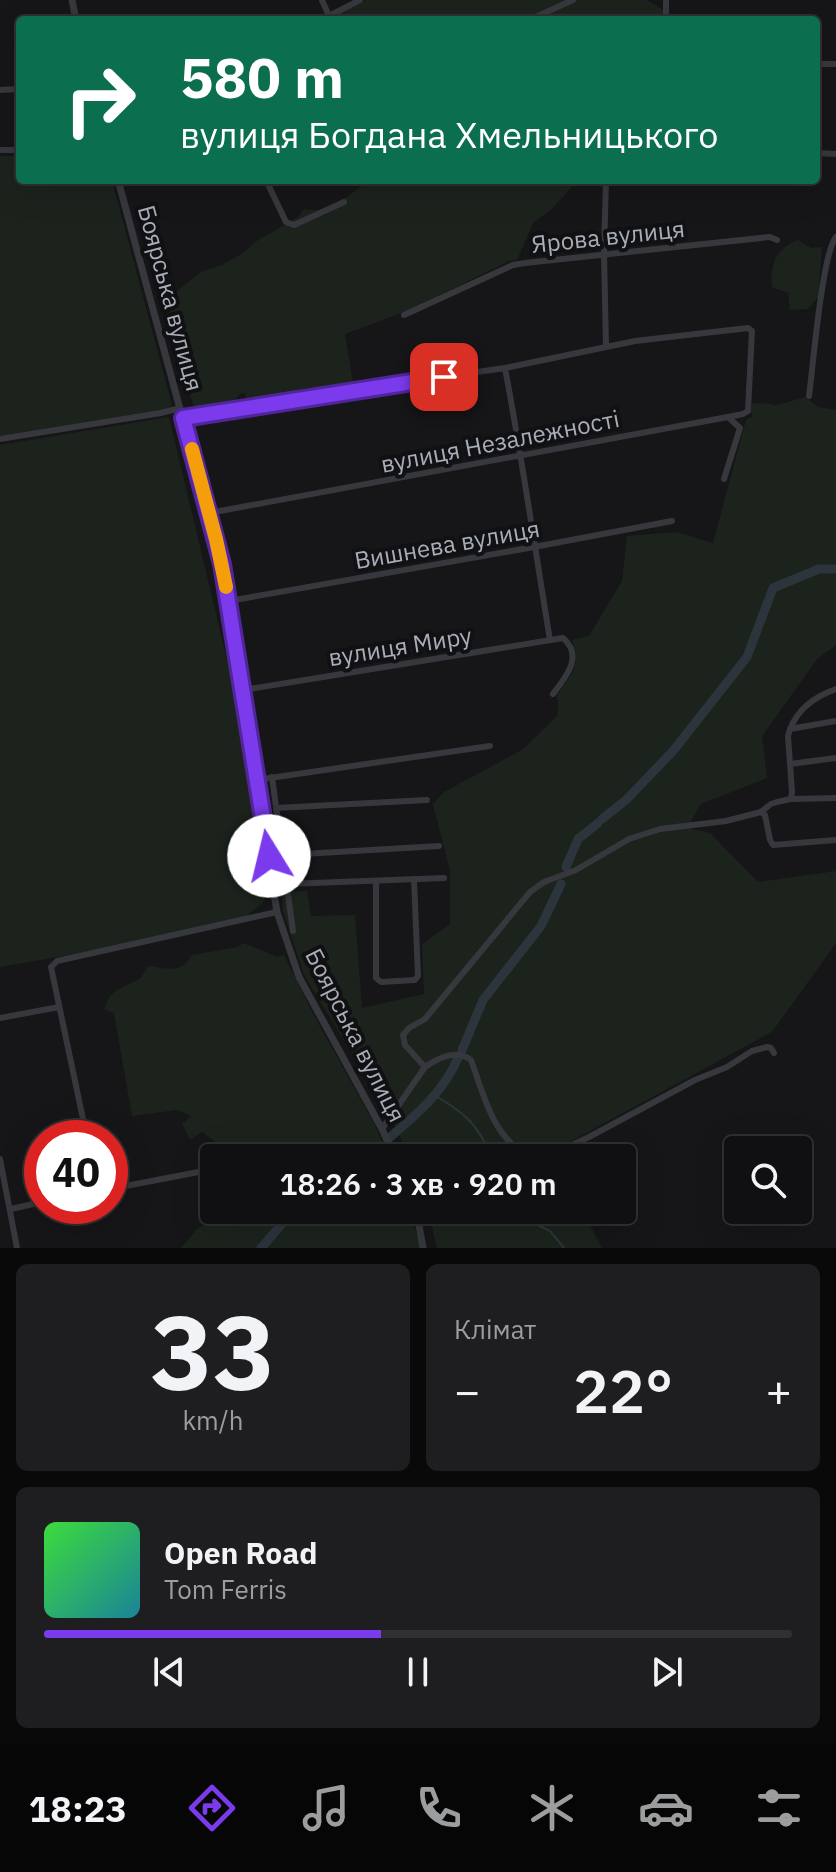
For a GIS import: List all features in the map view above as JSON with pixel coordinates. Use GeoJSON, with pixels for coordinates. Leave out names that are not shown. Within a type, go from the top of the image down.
{"type":"FeatureCollection","features":[{"type":"Feature","properties":{"kind":"street"},"geometry":{"type":"LineString","coordinates":[[333,16],[360,0]]}},
{"type":"Feature","properties":{"kind":"street"},"geometry":{"type":"LineString","coordinates":[[538,16],[573,0]]}},
{"type":"Feature","properties":{"kind":"street","name":"Боярська вулиця"},"geometry":{"type":"LineString","coordinates":[[119,184],[209,513],[229,601],[277,912],[299,977],[389,1144]]}},
{"type":"Feature","properties":{"kind":"street"},"geometry":{"type":"LineString","coordinates":[[268,184],[286,222],[294,225],[344,202]]}},
{"type":"Feature","properties":{"kind":"street"},"geometry":{"type":"LineString","coordinates":[[606,184],[606,345]]}},
{"type":"Feature","properties":{"kind":"street","name":"Ярова вулиця"},"geometry":{"type":"LineString","coordinates":[[404,315],[513,265],[770,237],[777,240]]}},
{"type":"Feature","properties":{"kind":"street"},"geometry":{"type":"LineString","coordinates":[[809,396],[824,280],[831,243],[836,237]]}},
{"type":"Feature","properties":{"kind":"street"},"geometry":{"type":"LineString","coordinates":[[183,418],[505,368],[606,345],[748,328],[752,331],[748,411],[728,417]]}},
{"type":"Feature","properties":{"kind":"street"},"geometry":{"type":"LineString","coordinates":[[505,368],[522,456],[550,640]]}},
{"type":"Feature","properties":{"kind":"street"},"geometry":{"type":"LineString","coordinates":[[0,439],[180,408]]}},
{"type":"Feature","properties":{"kind":"street"},"geometry":{"type":"LineString","coordinates":[[724,479],[740,428],[728,417]]}},
{"type":"Feature","properties":{"kind":"street","name":"вулиця Незалежності"},"geometry":{"type":"LineString","coordinates":[[209,513],[728,417]]}},
{"type":"Feature","properties":{"kind":"street","name":"Вишнева вулиця"},"geometry":{"type":"LineString","coordinates":[[229,601],[672,521]]}},
{"type":"Feature","properties":{"kind":"street","name":"вулиця Миру"},"geometry":{"type":"LineString","coordinates":[[243,690],[563,638],[569,643],[573,655],[571,671],[553,694]]}},
{"type":"Feature","properties":{"kind":"street"},"geometry":{"type":"LineString","coordinates":[[791,799],[789,732],[798,713],[836,689]]}},
{"type":"Feature","properties":{"kind":"street"},"geometry":{"type":"LineString","coordinates":[[789,732],[794,727],[836,721]]}},
{"type":"Feature","properties":{"kind":"street"},"geometry":{"type":"LineString","coordinates":[[256,780],[490,746]]}},
{"type":"Feature","properties":{"kind":"street"},"geometry":{"type":"LineString","coordinates":[[790,764],[836,758]]}},
{"type":"Feature","properties":{"kind":"street"},"geometry":{"type":"LineString","coordinates":[[272,777],[293,931]]}},
{"type":"Feature","properties":{"kind":"street"},"geometry":{"type":"LineString","coordinates":[[425,1067],[405,1045],[403,1035],[425,1019],[530,892],[544,882],[576,870],[629,839],[660,829],[726,821],[761,812],[771,804],[791,799],[836,798]]}},
{"type":"Feature","properties":{"kind":"street"},"geometry":{"type":"LineString","coordinates":[[276,808],[427,800]]}},
{"type":"Feature","properties":{"kind":"street"},"geometry":{"type":"LineString","coordinates":[[761,812],[765,815],[773,845],[836,840]]}},
{"type":"Feature","properties":{"kind":"street"},"geometry":{"type":"LineString","coordinates":[[269,856],[439,846]]}},
{"type":"Feature","properties":{"kind":"street"},"geometry":{"type":"LineString","coordinates":[[287,884],[444,878]]}},
{"type":"Feature","properties":{"kind":"street"},"geometry":{"type":"LineString","coordinates":[[376,882],[376,978],[381,982],[415,980],[418,976],[414,879]]}},
{"type":"Feature","properties":{"kind":"street"},"geometry":{"type":"LineString","coordinates":[[83,1120],[51,967],[57,961],[277,912]]}},
{"type":"Feature","properties":{"kind":"street"},"geometry":{"type":"LineString","coordinates":[[0,1018],[59,1007]]}},
{"type":"Feature","properties":{"kind":"street"},"geometry":{"type":"LineString","coordinates":[[574,1144],[727,1067],[752,1051],[767,1047],[774,1053]]}},
{"type":"Feature","properties":{"kind":"street"},"geometry":{"type":"LineString","coordinates":[[382,1129],[425,1067],[457,1053],[471,1060],[499,1131],[513,1144]]}},
{"type":"Feature","properties":{"kind":"street"},"geometry":{"type":"LineString","coordinates":[[0,1159],[17,1248]]}},
{"type":"Feature","properties":{"kind":"street"},"geometry":{"type":"LineString","coordinates":[[128,1186],[200,1172]]}},
{"type":"Feature","properties":{"kind":"street"},"geometry":{"type":"LineString","coordinates":[[11,1209],[24,1206]]}},
{"type":"Feature","properties":{"kind":"street"},"geometry":{"type":"LineString","coordinates":[[417,1224],[423,1248]]}},
{"type":"Feature","properties":{"kind":"shaded area"},"geometry":{"type":"Polygon","coordinates":[[[366,0],[647,0],[663,10],[666,16],[336,16],[366,0]]]}},
{"type":"Feature","properties":{"kind":"shaded area"},"geometry":{"type":"Polygon","coordinates":[[[0,156],[16,156],[16,184],[113,184],[172,405],[163,414],[0,440],[0,156]]]}},
{"type":"Feature","properties":{"kind":"shaded area"},"geometry":{"type":"Polygon","coordinates":[[[364,184],[574,184],[552,209],[533,223],[517,260],[509,261],[409,310],[345,334],[353,383],[339,387],[305,388],[298,390],[295,396],[247,403],[245,393],[241,393],[234,405],[207,411],[194,407],[163,302],[201,272],[243,253],[255,242],[298,217],[304,209],[322,209],[364,184]]]}},
{"type":"Feature","properties":{"kind":"shaded area"},"geometry":{"type":"Polygon","coordinates":[[[798,240],[811,248],[822,247],[818,297],[808,309],[790,310],[788,293],[772,287],[772,271],[776,258],[784,248],[798,240]]]}},
{"type":"Feature","properties":{"kind":"shaded area"},"geometry":{"type":"Polygon","coordinates":[[[805,397],[818,407],[836,410],[836,645],[817,659],[762,736],[767,778],[701,804],[691,821],[691,829],[710,833],[758,882],[836,871],[836,943],[772,1032],[566,1144],[404,1144],[383,1104],[304,975],[283,911],[282,891],[307,891],[311,916],[355,915],[362,1008],[424,994],[422,944],[450,924],[450,871],[433,804],[444,792],[522,750],[558,715],[556,697],[575,664],[572,640],[589,636],[622,581],[627,536],[677,532],[713,543],[746,420],[753,416],[752,403],[774,406],[805,397]]]}},
{"type":"Feature","properties":{"kind":"shaded area"},"geometry":{"type":"Polygon","coordinates":[[[169,417],[227,660],[233,656],[265,901],[244,918],[189,934],[0,967],[0,445],[169,417]]]}},
{"type":"Feature","properties":{"kind":"shaded area"},"geometry":{"type":"Polygon","coordinates":[[[244,943],[277,957],[284,955],[383,1144],[223,1144],[202,1132],[190,1140],[182,1124],[191,1116],[177,1110],[132,1116],[114,1013],[104,1009],[110,996],[141,978],[148,966],[178,968],[192,955],[244,943]]]}},
{"type":"Feature","properties":{"kind":"shaded area"},"geometry":{"type":"Polygon","coordinates":[[[206,1224],[414,1224],[421,1248],[181,1248],[197,1229],[206,1224]]]}},
{"type":"Feature","properties":{"kind":"shaded area"},"geometry":{"type":"Polygon","coordinates":[[[431,1224],[589,1224],[602,1248],[437,1248],[431,1224]]]}},
{"type":"Feature","properties":{"kind":"waterway"},"geometry":{"type":"LineString","coordinates":[[602,819],[626,800],[673,751],[747,657],[773,588],[819,569],[836,569]]}},
{"type":"Feature","properties":{"kind":"waterway"},"geometry":{"type":"LineString","coordinates":[[566,867],[578,839],[598,823]]}},
{"type":"Feature","properties":{"kind":"waterway"},"geometry":{"type":"LineString","coordinates":[[462,1050],[483,1000],[541,926],[561,884]]}},
{"type":"Feature","properties":{"kind":"waterway"},"geometry":{"type":"LineString","coordinates":[[388,1139],[437,1093],[458,1058]]}},
{"type":"Feature","properties":{"kind":"waterway"},"geometry":{"type":"LineString","coordinates":[[434,1095],[469,1120],[485,1144]]}},
{"type":"Feature","properties":{"kind":"waterway"},"geometry":{"type":"LineString","coordinates":[[261,1248],[282,1224]]}},
{"type":"Feature","properties":{"kind":"waterway"},"geometry":{"type":"LineString","coordinates":[[536,1224],[550,1231],[564,1248]]}},
{"type":"Feature","properties":{"kind":"slow traffic"},"geometry":{"type":"LineString","coordinates":[[192,449],[226,587]]}},
{"type":"Feature","properties":{"kind":"route"},"geometry":{"type":"LineString","coordinates":[[269,856],[222,564],[183,418],[444,377]]}}]}
